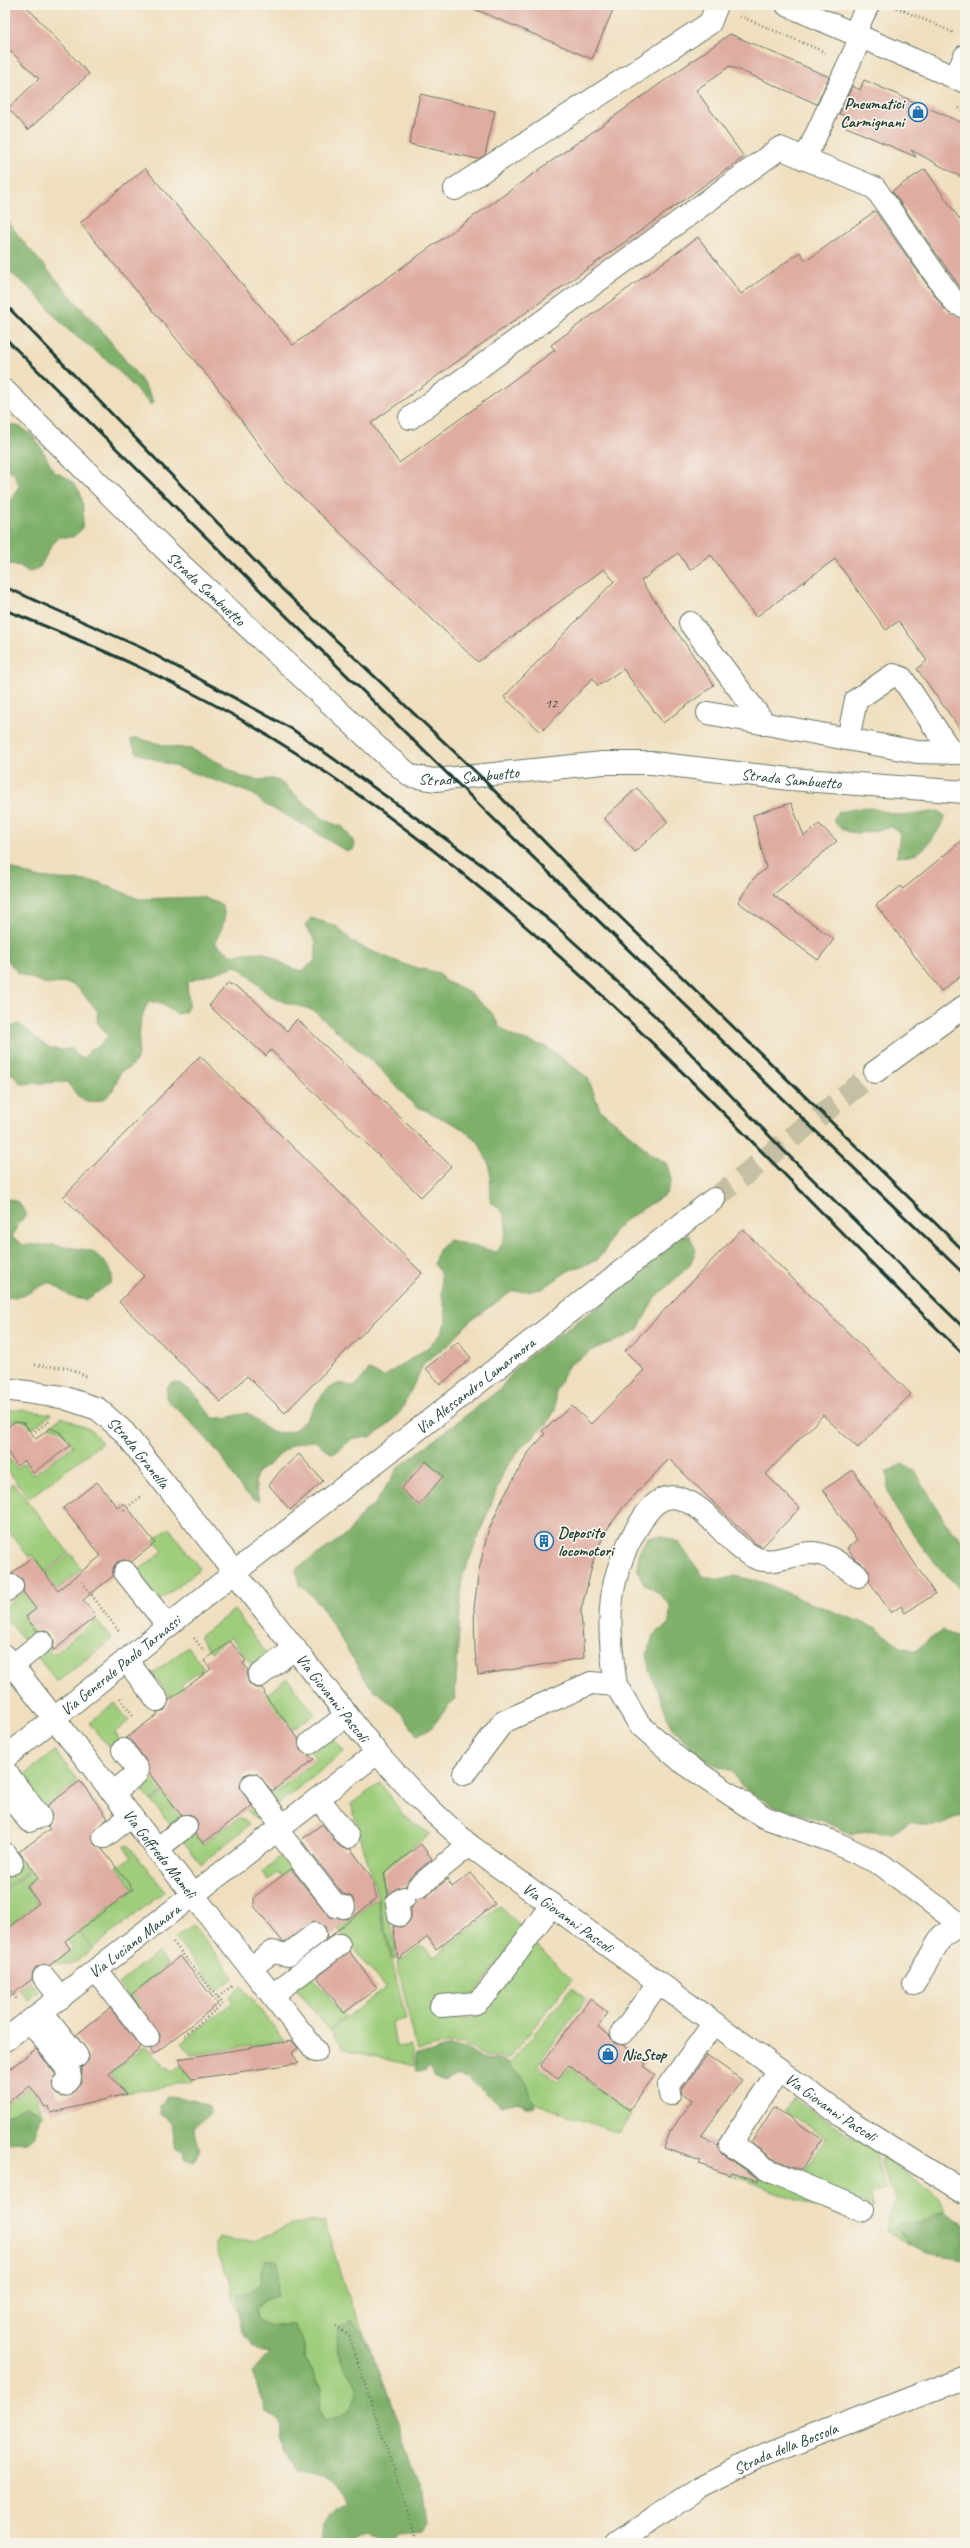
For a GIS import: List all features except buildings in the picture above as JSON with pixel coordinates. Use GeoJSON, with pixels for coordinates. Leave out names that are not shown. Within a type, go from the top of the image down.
{"type":"FeatureCollection","features":[{"type":"Feature","properties":{"kind":"street"},"geometry":{"type":"LineString","coordinates":[[455,189],[710,23],[717,5]]}},
{"type":"Feature","properties":{"kind":"street"},"geometry":{"type":"LineString","coordinates":[[788,5],[960,80],[965,56]]}},
{"type":"Feature","properties":{"kind":"street"},"geometry":{"type":"LineString","coordinates":[[805,158],[858,36],[868,5]]}},
{"type":"Feature","properties":{"kind":"street"},"geometry":{"type":"LineString","coordinates":[[410,418],[780,148],[875,188],[955,304],[965,307]]}},
{"type":"Feature","properties":{"kind":"street","name":"Strada Sambuetto"},"geometry":{"type":"LineString","coordinates":[[5,390],[177,561],[388,757],[411,776],[435,780],[596,764],[652,763],[790,779],[965,792]]}},
{"type":"Feature","properties":{"kind":"street"},"geometry":{"type":"LineString","coordinates":[[690,623],[765,724]]}},
{"type":"Feature","properties":{"kind":"street"},"geometry":{"type":"LineString","coordinates":[[848,739],[856,700],[893,675],[902,678],[959,753]]}},
{"type":"Feature","properties":{"kind":"street"},"geometry":{"type":"LineString","coordinates":[[708,713],[917,752],[959,753]]}},
{"type":"Feature","properties":{"kind":"street"},"geometry":{"type":"LineString","coordinates":[[875,1072],[965,1006]]}},
{"type":"Feature","properties":{"kind":"street","name":"Via Alessandro Lamarmora"},"geometry":{"type":"LineString","coordinates":[[235,1572],[714,1198]]}},
{"type":"Feature","properties":{"kind":"street","name":"Strada Granella"},"geometry":{"type":"LineString","coordinates":[[5,1389],[55,1396],[98,1409],[124,1432],[235,1572]]}},
{"type":"Feature","properties":{"kind":"street"},"geometry":{"type":"LineString","coordinates":[[858,1576],[829,1557],[812,1553],[768,1560],[758,1559],[745,1552],[694,1505],[677,1498],[662,1498],[648,1510],[626,1544],[615,1578],[610,1608],[611,1654],[616,1685],[639,1724],[681,1761],[764,1817],[834,1842],[882,1865],[962,1926],[942,1936],[914,1984]]}},
{"type":"Feature","properties":{"kind":"street"},"geometry":{"type":"LineString","coordinates":[[125,1572],[168,1626]]}},
{"type":"Feature","properties":{"kind":"street","name":"Via Generale Paolo Tarnassi"},"geometry":{"type":"LineString","coordinates":[[5,1758],[235,1572]]}},
{"type":"Feature","properties":{"kind":"street","name":"Via Giovanni Pascoli"},"geometry":{"type":"LineString","coordinates":[[235,1572],[377,1753],[420,1800],[470,1845],[845,2118],[965,2193]]}},
{"type":"Feature","properties":{"kind":"street"},"geometry":{"type":"LineString","coordinates":[[9,1661],[42,1642]]}},
{"type":"Feature","properties":{"kind":"street"},"geometry":{"type":"LineString","coordinates":[[259,1676],[295,1648]]}},
{"type":"Feature","properties":{"kind":"street"},"geometry":{"type":"LineString","coordinates":[[131,1656],[157,1700]]}},
{"type":"Feature","properties":{"kind":"street","name":"Via Goffredo Mameli"},"geometry":{"type":"LineString","coordinates":[[9,1661],[272,1995],[305,2048]]}},
{"type":"Feature","properties":{"kind":"street"},"geometry":{"type":"LineString","coordinates":[[464,1774],[503,1722],[591,1684],[616,1685]]}},
{"type":"Feature","properties":{"kind":"street"},"geometry":{"type":"LineString","coordinates":[[310,1743],[347,1715]]}},
{"type":"Feature","properties":{"kind":"street"},"geometry":{"type":"LineString","coordinates":[[113,1793],[136,1774],[137,1769],[123,1750]]}},
{"type":"Feature","properties":{"kind":"street","name":"Via Luciano Manara"},"geometry":{"type":"LineString","coordinates":[[5,2040],[158,1924],[377,1753]]}},
{"type":"Feature","properties":{"kind":"street"},"geometry":{"type":"LineString","coordinates":[[5,1771],[31,1825]]}},
{"type":"Feature","properties":{"kind":"street"},"geometry":{"type":"LineString","coordinates":[[252,1785],[280,1829],[336,1906],[344,1908]]}},
{"type":"Feature","properties":{"kind":"street"},"geometry":{"type":"LineString","coordinates":[[319,1799],[348,1837]]}},
{"type":"Feature","properties":{"kind":"street"},"geometry":{"type":"LineString","coordinates":[[5,1801],[14,1802],[31,1825]]}},
{"type":"Feature","properties":{"kind":"street"},"geometry":{"type":"LineString","coordinates":[[5,1813],[31,1825]]}},
{"type":"Feature","properties":{"kind":"street"},"geometry":{"type":"LineString","coordinates":[[104,1837],[131,1816]]}},
{"type":"Feature","properties":{"kind":"street"},"geometry":{"type":"LineString","coordinates":[[157,1849],[186,1826]]}},
{"type":"Feature","properties":{"kind":"street"},"geometry":{"type":"LineString","coordinates":[[407,1900],[470,1845]]}},
{"type":"Feature","properties":{"kind":"street"},"geometry":{"type":"LineString","coordinates":[[441,2006],[476,2003],[489,1992],[552,1904]]}},
{"type":"Feature","properties":{"kind":"street"},"geometry":{"type":"LineString","coordinates":[[250,1968],[272,1952],[288,1955],[315,1934]]}},
{"type":"Feature","properties":{"kind":"street"},"geometry":{"type":"LineString","coordinates":[[272,1995],[339,1945]]}},
{"type":"Feature","properties":{"kind":"street"},"geometry":{"type":"LineString","coordinates":[[96,1970],[148,2037]]}},
{"type":"Feature","properties":{"kind":"street"},"geometry":{"type":"LineString","coordinates":[[44,1977],[61,1998]]}},
{"type":"Feature","properties":{"kind":"street"},"geometry":{"type":"LineString","coordinates":[[622,2033],[659,1982]]}},
{"type":"Feature","properties":{"kind":"street"},"geometry":{"type":"LineString","coordinates":[[36,2017],[77,2056]]}},
{"type":"Feature","properties":{"kind":"street"},"geometry":{"type":"LineString","coordinates":[[36,2017],[69,2071],[70,2078],[64,2085]]}},
{"type":"Feature","properties":{"kind":"street"},"geometry":{"type":"LineString","coordinates":[[670,2094],[669,2085],[714,2023]]}},
{"type":"Feature","properties":{"kind":"street"},"geometry":{"type":"LineString","coordinates":[[779,2070],[730,2144],[773,2173],[863,2210]]}},
{"type":"Feature","properties":{"kind":"street","name":"Strada della Bossola"},"geometry":{"type":"LineString","coordinates":[[617,2543],[699,2488],[762,2456],[965,2377]]}},
{"type":"Feature","properties":{"kind":"path"},"geometry":{"type":"LineString","coordinates":[[890,5],[958,35]]}},
{"type":"Feature","properties":{"kind":"path"},"geometry":{"type":"LineString","coordinates":[[904,11],[907,5]]}},
{"type":"Feature","properties":{"kind":"path"},"geometry":{"type":"LineString","coordinates":[[82,1582],[131,1656]]}},
{"type":"Feature","properties":{"kind":"path"},"geometry":{"type":"LineString","coordinates":[[158,1924],[223,2004],[185,2035]]}},
{"type":"Feature","properties":{"kind":"path"},"geometry":{"type":"LineString","coordinates":[[336,2326],[349,2336],[418,2543]]}},
{"type":"Feature","properties":{"kind":"green space"},"geometry":{"type":"Polygon","coordinates":[[[5,218],[25,244],[106,336],[141,380],[154,402],[151,405],[112,364],[67,329],[34,292],[5,268],[5,218]]]}},
{"type":"Feature","properties":{"kind":"green space"},"geometry":{"type":"Polygon","coordinates":[[[5,421],[9,424],[22,428],[33,436],[54,472],[64,476],[77,487],[82,501],[82,529],[73,537],[60,537],[51,546],[40,567],[29,572],[20,566],[5,563],[5,509],[19,486],[14,474],[5,467],[5,421]]]}},
{"type":"Feature","properties":{"kind":"green space"},"geometry":{"type":"Polygon","coordinates":[[[136,738],[172,747],[191,749],[220,763],[239,776],[258,780],[273,779],[279,781],[320,816],[331,823],[343,827],[355,844],[353,850],[347,851],[334,844],[308,827],[264,804],[253,794],[137,753],[130,740],[136,738]]]}},
{"type":"Feature","properties":{"kind":"green space"},"geometry":{"type":"Polygon","coordinates":[[[866,807],[903,816],[939,811],[946,817],[927,846],[921,851],[906,857],[897,856],[900,833],[892,827],[860,833],[845,831],[833,820],[839,812],[866,807]]]}},
{"type":"Feature","properties":{"kind":"green space"},"geometry":{"type":"Polygon","coordinates":[[[5,866],[35,877],[98,882],[139,899],[202,897],[222,905],[224,920],[215,943],[231,955],[254,952],[263,953],[288,966],[302,971],[316,960],[316,941],[305,926],[311,918],[336,926],[353,942],[371,951],[409,966],[439,973],[444,981],[466,990],[491,1012],[500,1027],[516,1038],[547,1047],[588,1078],[600,1110],[639,1142],[650,1154],[666,1163],[672,1179],[666,1194],[624,1221],[613,1232],[607,1247],[597,1260],[568,1271],[542,1289],[511,1292],[471,1320],[448,1345],[424,1363],[401,1411],[385,1428],[370,1437],[353,1438],[335,1453],[331,1453],[315,1441],[294,1444],[287,1448],[270,1464],[257,1473],[255,1482],[259,1501],[243,1490],[212,1445],[186,1417],[168,1401],[166,1398],[167,1387],[171,1383],[177,1383],[189,1390],[195,1395],[213,1418],[225,1418],[247,1413],[269,1430],[282,1433],[290,1432],[298,1428],[304,1422],[324,1393],[332,1387],[340,1383],[355,1387],[369,1370],[384,1377],[421,1352],[437,1338],[443,1329],[446,1319],[441,1279],[434,1264],[438,1250],[449,1240],[497,1252],[504,1239],[506,1228],[505,1218],[501,1210],[491,1203],[490,1167],[478,1141],[456,1125],[414,1105],[379,1068],[315,1012],[304,1007],[276,999],[236,966],[187,982],[189,1004],[185,1012],[176,1014],[158,1002],[149,1002],[142,1016],[137,1060],[129,1068],[121,1071],[113,1089],[102,1100],[92,1102],[83,1100],[67,1082],[21,1084],[14,1075],[5,1071],[5,1029],[19,1024],[43,1044],[63,1050],[71,1048],[80,1057],[84,1058],[92,1048],[97,1048],[108,1036],[97,1022],[98,1011],[78,988],[69,983],[47,984],[18,973],[5,957],[5,866]]]}},
{"type":"Feature","properties":{"kind":"green space"},"geometry":{"type":"Polygon","coordinates":[[[5,1198],[18,1202],[27,1214],[18,1224],[12,1237],[23,1245],[54,1245],[92,1251],[104,1261],[112,1273],[112,1282],[86,1300],[71,1297],[51,1283],[47,1283],[23,1296],[6,1298],[5,1301],[5,1198]]]}},
{"type":"Feature","properties":{"kind":"green space"},"geometry":{"type":"Polygon","coordinates":[[[674,1235],[689,1235],[696,1250],[690,1265],[654,1299],[638,1329],[624,1338],[596,1348],[569,1365],[555,1392],[555,1410],[547,1424],[523,1445],[504,1471],[462,1578],[455,1698],[431,1728],[417,1735],[402,1714],[368,1684],[320,1604],[299,1584],[296,1569],[346,1535],[363,1513],[375,1504],[398,1468],[500,1389],[517,1367],[528,1357],[607,1300],[651,1254],[674,1235]]]}},
{"type":"Feature","properties":{"kind":"green space"},"geometry":{"type":"Polygon","coordinates":[[[5,1410],[22,1410],[52,1414],[31,1429],[25,1421],[14,1420],[6,1426],[5,1410]]]}},
{"type":"Feature","properties":{"kind":"green space"},"geometry":{"type":"Polygon","coordinates":[[[62,1417],[91,1430],[102,1443],[29,1498],[5,1467],[5,1453],[17,1469],[24,1463],[33,1475],[73,1446],[61,1430],[50,1426],[62,1417]]]}},
{"type":"Feature","properties":{"kind":"green space"},"geometry":{"type":"Polygon","coordinates":[[[902,1464],[915,1471],[945,1522],[965,1544],[965,1591],[946,1575],[934,1562],[910,1531],[892,1503],[888,1493],[887,1472],[902,1464]]]}},
{"type":"Feature","properties":{"kind":"green space"},"geometry":{"type":"Polygon","coordinates":[[[13,1483],[69,1553],[45,1572],[32,1555],[29,1557],[5,1527],[5,1489],[13,1483]]]}},
{"type":"Feature","properties":{"kind":"green space"},"geometry":{"type":"Polygon","coordinates":[[[169,1528],[200,1569],[158,1602],[135,1573],[163,1551],[154,1540],[169,1528]]]}},
{"type":"Feature","properties":{"kind":"green space"},"geometry":{"type":"Polygon","coordinates":[[[663,1536],[678,1542],[703,1576],[720,1580],[735,1576],[766,1583],[805,1601],[877,1628],[901,1647],[916,1651],[927,1640],[942,1631],[957,1636],[965,1642],[965,1815],[935,1826],[929,1826],[912,1821],[892,1833],[874,1831],[852,1834],[822,1821],[773,1806],[741,1786],[732,1771],[706,1761],[682,1739],[671,1725],[649,1670],[647,1654],[653,1635],[669,1624],[670,1605],[657,1592],[643,1583],[637,1567],[640,1550],[648,1537],[663,1536]]]}},
{"type":"Feature","properties":{"kind":"green space"},"geometry":{"type":"Polygon","coordinates":[[[71,1554],[82,1569],[23,1617],[39,1637],[28,1645],[5,1617],[5,1606],[71,1554]]]}},
{"type":"Feature","properties":{"kind":"green space"},"geometry":{"type":"Polygon","coordinates":[[[234,1610],[267,1654],[252,1665],[231,1637],[211,1652],[199,1637],[234,1610]]]}},
{"type":"Feature","properties":{"kind":"green space"},"geometry":{"type":"Polygon","coordinates":[[[96,1620],[112,1639],[57,1682],[35,1654],[46,1645],[53,1654],[96,1620]]]}},
{"type":"Feature","properties":{"kind":"green space"},"geometry":{"type":"Polygon","coordinates":[[[188,1647],[204,1668],[181,1685],[209,1722],[197,1731],[152,1674],[188,1647]]]}},
{"type":"Feature","properties":{"kind":"green space"},"geometry":{"type":"Polygon","coordinates":[[[287,1678],[315,1714],[294,1729],[284,1717],[241,1750],[213,1738],[287,1678]]]}},
{"type":"Feature","properties":{"kind":"green space"},"geometry":{"type":"Polygon","coordinates":[[[115,1703],[129,1721],[114,1733],[120,1741],[110,1749],[89,1723],[115,1703]]]}},
{"type":"Feature","properties":{"kind":"green space"},"geometry":{"type":"Polygon","coordinates":[[[329,1731],[344,1752],[278,1804],[271,1795],[317,1759],[309,1747],[329,1731]]]}},
{"type":"Feature","properties":{"kind":"green space"},"geometry":{"type":"Polygon","coordinates":[[[55,1751],[78,1781],[42,1809],[20,1778],[55,1751]]]}},
{"type":"Feature","properties":{"kind":"green space"},"geometry":{"type":"Polygon","coordinates":[[[184,1752],[195,1766],[151,1801],[140,1787],[184,1752]]]}},
{"type":"Feature","properties":{"kind":"green space"},"geometry":{"type":"Polygon","coordinates":[[[206,1759],[225,1767],[262,1816],[256,1820],[248,1811],[232,1805],[211,1778],[173,1806],[183,1820],[173,1828],[152,1802],[206,1759]]]}},
{"type":"Feature","properties":{"kind":"green space"},"geometry":{"type":"Polygon","coordinates":[[[380,1783],[404,1816],[430,1834],[382,1871],[397,1959],[393,1960],[378,1898],[351,1804],[380,1783]]]}},
{"type":"Feature","properties":{"kind":"green space"},"geometry":{"type":"Polygon","coordinates":[[[239,1818],[244,1819],[249,1825],[201,1864],[182,1840],[192,1831],[202,1844],[239,1818]]]}},
{"type":"Feature","properties":{"kind":"green space"},"geometry":{"type":"Polygon","coordinates":[[[128,1845],[165,1891],[93,1948],[39,1880],[74,1892],[95,1919],[134,1889],[117,1867],[131,1857],[124,1847],[128,1845]]]}},
{"type":"Feature","properties":{"kind":"green space"},"geometry":{"type":"Polygon","coordinates":[[[285,1852],[328,1908],[314,1918],[278,1873],[268,1880],[262,1872],[285,1852]]]}},
{"type":"Feature","properties":{"kind":"green space"},"geometry":{"type":"Polygon","coordinates":[[[23,1862],[29,1870],[5,1888],[5,1876],[23,1862]]]}},
{"type":"Feature","properties":{"kind":"green space"},"geometry":{"type":"Polygon","coordinates":[[[30,1871],[36,1879],[26,1887],[38,1903],[5,1929],[5,1890],[30,1871]]]}},
{"type":"Feature","properties":{"kind":"green space"},"geometry":{"type":"Polygon","coordinates":[[[50,1897],[92,1949],[72,1965],[54,1963],[73,1948],[39,1905],[50,1897]]]}},
{"type":"Feature","properties":{"kind":"green space"},"geometry":{"type":"Polygon","coordinates":[[[377,1899],[406,2019],[392,2022],[396,2047],[411,2045],[414,2066],[344,2049],[330,2030],[385,1988],[338,1929],[377,1899]]]}},
{"type":"Feature","properties":{"kind":"green space"},"geometry":{"type":"Polygon","coordinates":[[[499,1906],[520,1925],[521,1932],[476,1993],[436,2010],[440,2018],[470,2019],[482,2014],[533,1946],[538,1946],[572,1980],[507,2060],[486,2057],[477,2053],[470,2047],[455,2043],[417,2051],[397,1963],[419,1947],[425,1947],[431,1956],[436,1956],[499,1906]]]}},
{"type":"Feature","properties":{"kind":"green space"},"geometry":{"type":"Polygon","coordinates":[[[193,1925],[234,1977],[217,1991],[175,1938],[193,1925]]]}},
{"type":"Feature","properties":{"kind":"green space"},"geometry":{"type":"Polygon","coordinates":[[[5,1950],[38,1992],[28,2000],[5,1973],[5,1950]]]}},
{"type":"Feature","properties":{"kind":"green space"},"geometry":{"type":"Polygon","coordinates":[[[158,1952],[168,1965],[141,1986],[157,2006],[144,2017],[118,1984],[158,1952]]]}},
{"type":"Feature","properties":{"kind":"green space"},"geometry":{"type":"Polygon","coordinates":[[[312,1976],[345,2017],[329,2030],[296,1988],[312,1976]]]}},
{"type":"Feature","properties":{"kind":"green space"},"geometry":{"type":"Polygon","coordinates":[[[241,1986],[285,2041],[191,2055],[181,2043],[233,2002],[230,1997],[241,1986]]]}},
{"type":"Feature","properties":{"kind":"green space"},"geometry":{"type":"Polygon","coordinates":[[[572,1988],[586,1999],[537,2066],[557,2081],[570,2068],[630,2113],[631,2115],[618,2133],[490,2087],[572,1988]]]}},
{"type":"Feature","properties":{"kind":"green space"},"geometry":{"type":"Polygon","coordinates":[[[146,2045],[165,2069],[168,2067],[172,2072],[181,2065],[194,2081],[126,2093],[110,2074],[146,2045]]]}},
{"type":"Feature","properties":{"kind":"green space"},"geometry":{"type":"Polygon","coordinates":[[[449,2046],[467,2049],[481,2059],[499,2060],[507,2063],[512,2071],[521,2076],[527,2084],[535,2107],[526,2107],[518,2102],[501,2106],[467,2078],[459,2075],[444,2081],[435,2078],[430,2066],[424,2071],[416,2071],[415,2054],[432,2053],[449,2046]]]}},
{"type":"Feature","properties":{"kind":"green space"},"geometry":{"type":"Polygon","coordinates":[[[29,2087],[36,2096],[43,2115],[5,2124],[5,2105],[29,2087]]]}},
{"type":"Feature","properties":{"kind":"green space"},"geometry":{"type":"Polygon","coordinates":[[[167,2097],[193,2100],[209,2106],[210,2113],[194,2128],[200,2150],[194,2162],[186,2159],[182,2150],[176,2149],[172,2123],[161,2113],[160,2105],[167,2097]]]}},
{"type":"Feature","properties":{"kind":"green space"},"geometry":{"type":"Polygon","coordinates":[[[793,2099],[875,2151],[886,2189],[870,2194],[873,2207],[800,2177],[826,2138],[785,2110],[793,2099]]]}},
{"type":"Feature","properties":{"kind":"green space"},"geometry":{"type":"Polygon","coordinates":[[[25,2107],[38,2110],[40,2116],[36,2136],[26,2142],[5,2143],[5,2117],[25,2107]]]}},
{"type":"Feature","properties":{"kind":"green space"},"geometry":{"type":"Polygon","coordinates":[[[882,2156],[933,2193],[939,2199],[946,2212],[937,2213],[919,2223],[910,2221],[898,2234],[907,2238],[910,2244],[887,2231],[887,2226],[895,2199],[881,2161],[882,2156]]]}},
{"type":"Feature","properties":{"kind":"green space"},"geometry":{"type":"Polygon","coordinates":[[[738,2159],[867,2218],[864,2224],[730,2175],[738,2159]]]}},
{"type":"Feature","properties":{"kind":"green space"},"geometry":{"type":"Polygon","coordinates":[[[946,2212],[965,2225],[965,2259],[927,2253],[910,2244],[895,2229],[896,2225],[899,2223],[922,2222],[938,2214],[946,2212]]]}},
{"type":"Feature","properties":{"kind":"green space"},"geometry":{"type":"Polygon","coordinates":[[[311,2220],[325,2223],[343,2283],[371,2350],[360,2330],[337,2351],[358,2387],[354,2401],[348,2411],[338,2417],[324,2420],[318,2411],[322,2388],[304,2357],[304,2346],[282,2324],[270,2326],[258,2320],[255,2309],[265,2300],[277,2296],[261,2270],[260,2284],[250,2292],[238,2308],[248,2340],[242,2330],[230,2281],[216,2247],[216,2241],[219,2237],[237,2241],[254,2241],[284,2228],[311,2220]]]}},
{"type":"Feature","properties":{"kind":"green space"},"geometry":{"type":"Polygon","coordinates":[[[266,2259],[278,2262],[277,2296],[265,2300],[255,2309],[258,2320],[270,2326],[294,2325],[304,2346],[304,2357],[322,2388],[318,2411],[324,2420],[338,2417],[348,2411],[357,2394],[358,2387],[340,2358],[337,2343],[340,2325],[352,2321],[360,2330],[376,2362],[422,2487],[427,2524],[422,2531],[397,2533],[390,2541],[365,2533],[352,2543],[321,2543],[328,2520],[346,2503],[338,2487],[332,2482],[311,2472],[294,2469],[286,2456],[281,2441],[280,2424],[278,2420],[266,2412],[252,2372],[269,2353],[258,2351],[252,2346],[248,2340],[240,2316],[238,2294],[250,2292],[260,2284],[261,2270],[266,2259]]]}},
{"type":"Feature","properties":{"kind":"tunnel"},"geometry":{"type":"LineString","coordinates":[[714,1199],[875,1072]]}},
{"type":"Feature","properties":{"kind":"railway"},"geometry":{"type":"LineString","coordinates":[[5,304],[284,591],[479,775],[576,874],[965,1252]]}},
{"type":"Feature","properties":{"kind":"railway"},"geometry":{"type":"LineString","coordinates":[[5,338],[483,809],[965,1275]]}},
{"type":"Feature","properties":{"kind":"railway"},"geometry":{"type":"LineString","coordinates":[[5,587],[142,648],[292,729],[482,865],[555,925],[654,1015],[783,1150],[965,1329]]}},
{"type":"Feature","properties":{"kind":"railway"},"geometry":{"type":"LineString","coordinates":[[5,610],[141,668],[175,684],[240,719],[272,738],[369,802],[462,873],[550,948],[635,1027],[719,1108],[965,1356]]}},
{"type":"Feature","properties":{"kind":"place","name":"Pneumatici Carmignani"},"geometry":{"type":"Point","coordinates":[918,112]}},
{"type":"Feature","properties":{"kind":"place","name":"Deposito locomotori"},"geometry":{"type":"Point","coordinates":[544,1541]}},
{"type":"Feature","properties":{"kind":"place","name":"NicStop"},"geometry":{"type":"Point","coordinates":[608,2054]}}]}
